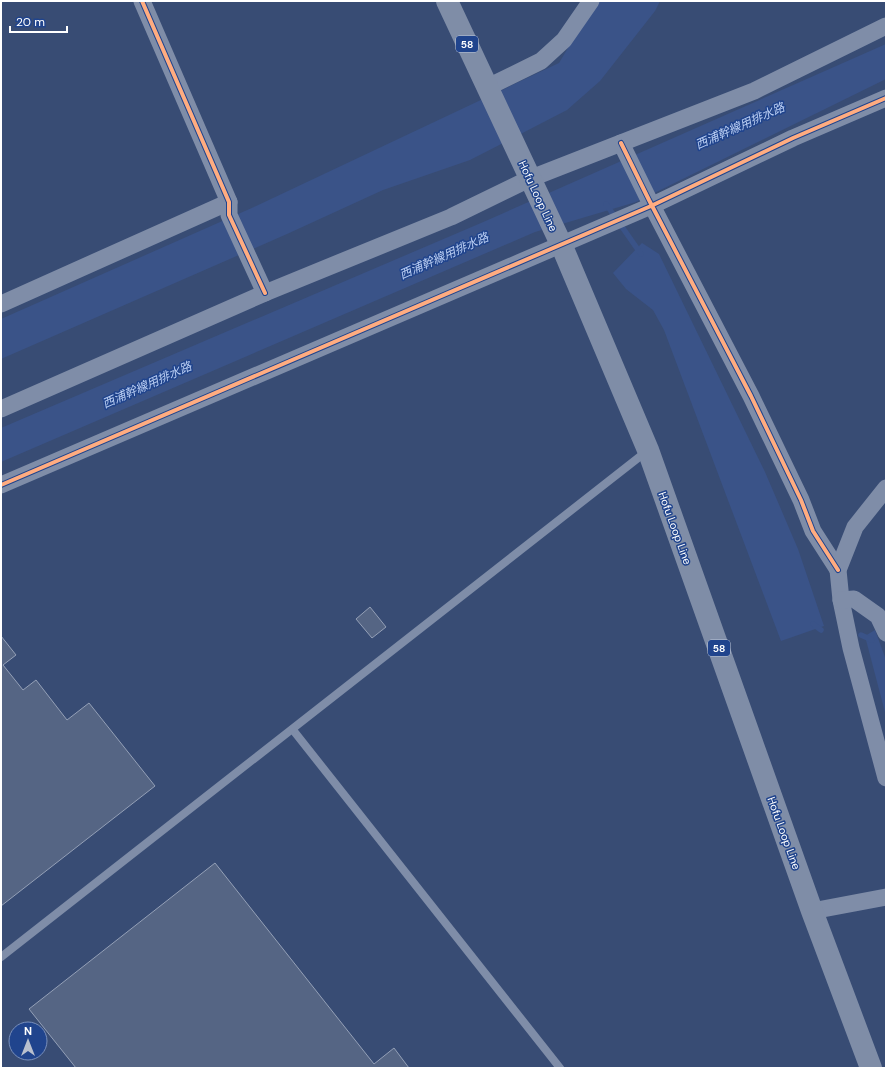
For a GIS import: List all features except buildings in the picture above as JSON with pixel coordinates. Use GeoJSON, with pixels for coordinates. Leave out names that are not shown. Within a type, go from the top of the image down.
{"type":"FeatureCollection","features":[{"type":"Feature","properties":{"kind":"main road","name":"Hofu Loop Line"},"geometry":{"type":"LineString","coordinates":[[447,1],[558,239],[648,450],[812,911],[871,1068]]}},
{"type":"Feature","properties":{"kind":"street"},"geometry":{"type":"LineString","coordinates":[[142,1],[265,294]]}},
{"type":"Feature","properties":{"kind":"street"},"geometry":{"type":"LineString","coordinates":[[488,87],[541,61],[564,40],[591,1]]}},
{"type":"Feature","properties":{"kind":"street"},"geometry":{"type":"LineString","coordinates":[[1,409],[265,294],[532,184],[624,150],[754,91],[886,26]]}},
{"type":"Feature","properties":{"kind":"street"},"geometry":{"type":"LineString","coordinates":[[1,486],[558,239],[650,203],[793,138],[886,98]]}},
{"type":"Feature","properties":{"kind":"street"},"geometry":{"type":"LineString","coordinates":[[624,150],[650,203],[751,396],[801,500],[813,531],[838,570]]}},
{"type":"Feature","properties":{"kind":"street"},"geometry":{"type":"LineString","coordinates":[[1,304],[229,208]]}},
{"type":"Feature","properties":{"kind":"street"},"geometry":{"type":"LineString","coordinates":[[886,488],[855,527],[838,570],[840,600],[851,648],[886,778]]}},
{"type":"Feature","properties":{"kind":"street"},"geometry":{"type":"LineString","coordinates":[[840,600],[854,599],[878,616],[886,634]]}},
{"type":"Feature","properties":{"kind":"street"},"geometry":{"type":"LineString","coordinates":[[812,911],[886,897]]}},
{"type":"Feature","properties":{"kind":"lane"},"geometry":{"type":"LineString","coordinates":[[1,957],[648,450]]}},
{"type":"Feature","properties":{"kind":"lane"},"geometry":{"type":"LineString","coordinates":[[292,730],[560,1068]]}},
{"type":"Feature","properties":{"kind":"water"},"geometry":{"type":"Polygon","coordinates":[[[596,1],[660,1],[655,11],[600,81],[567,110],[470,160],[383,190],[287,234],[1,359],[1,319],[254,207],[559,63],[596,1]]]}},
{"type":"Feature","properties":{"kind":"water","name":"西浦幹線用排水路"},"geometry":{"type":"Polygon","coordinates":[[[886,44],[886,79],[636,202],[535,232],[1,462],[1,428],[481,223],[886,44]]]}},
{"type":"Feature","properties":{"kind":"water"},"geometry":{"type":"Polygon","coordinates":[[[642,243],[659,254],[765,472],[798,549],[824,626],[781,641],[664,330],[653,310],[626,289],[613,273],[642,243]]]}},
{"type":"Feature","properties":{"kind":"water"},"geometry":{"type":"Polygon","coordinates":[[[875,630],[886,660],[886,716],[865,636],[875,630]]]}},
{"type":"Feature","properties":{"kind":"waterway"},"geometry":{"type":"LineString","coordinates":[[606,204],[641,254]]}},
{"type":"Feature","properties":{"kind":"waterway"},"geometry":{"type":"LineString","coordinates":[[813,624],[821,630]]}},
{"type":"Feature","properties":{"kind":"waterway"},"geometry":{"type":"LineString","coordinates":[[861,635],[872,640]]}},
{"type":"Feature","properties":{"kind":"cycle path"},"geometry":{"type":"LineString","coordinates":[[142,1],[229,202],[229,215],[265,293]]}},
{"type":"Feature","properties":{"kind":"cycle path"},"geometry":{"type":"LineString","coordinates":[[1,485],[651,206],[793,138],[886,98]]}},
{"type":"Feature","properties":{"kind":"cycle path"},"geometry":{"type":"LineString","coordinates":[[621,143],[751,396],[801,500],[813,531],[838,570]]}}]}
